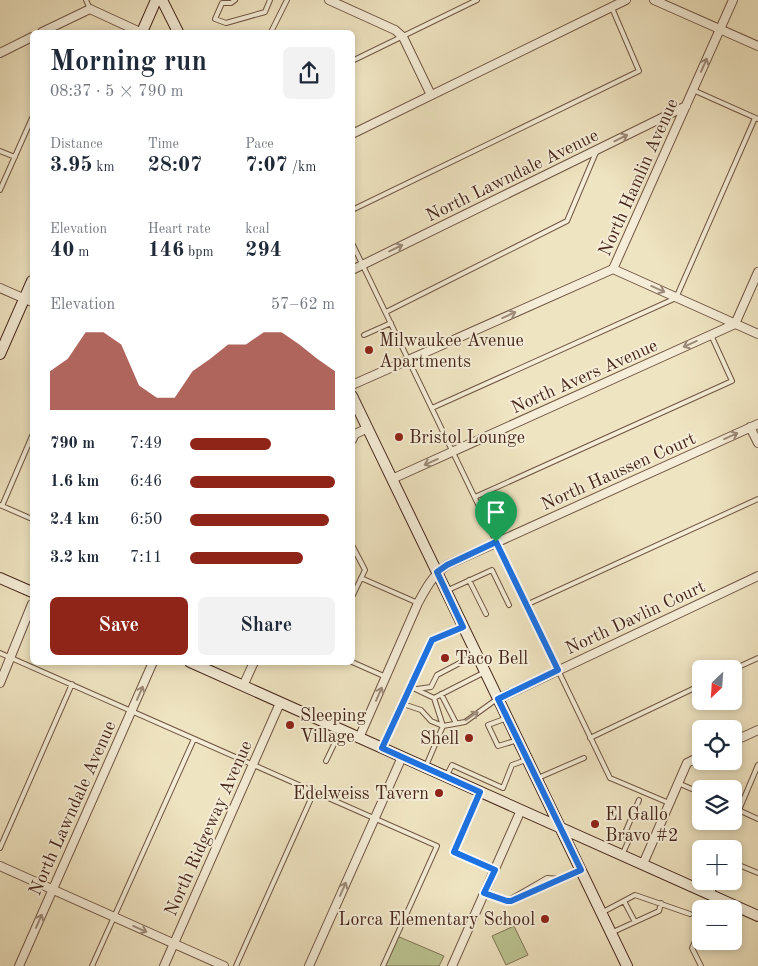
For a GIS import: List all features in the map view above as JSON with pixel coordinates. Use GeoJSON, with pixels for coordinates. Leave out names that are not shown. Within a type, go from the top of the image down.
{"type":"FeatureCollection","features":[{"type":"Feature","properties":{"kind":"main road"},"geometry":{"type":"LineString","coordinates":[[142,30],[156,0]]}},
{"type":"Feature","properties":{"kind":"main road"},"geometry":{"type":"LineString","coordinates":[[162,0],[177,30]]}},
{"type":"Feature","properties":{"kind":"main road"},"geometry":{"type":"LineString","coordinates":[[0,354],[29,301]]}},
{"type":"Feature","properties":{"kind":"main road"},"geometry":{"type":"LineString","coordinates":[[355,402],[627,966]]}},
{"type":"Feature","properties":{"kind":"main road"},"geometry":{"type":"LineString","coordinates":[[0,578],[30,591]]}},
{"type":"Feature","properties":{"kind":"main road"},"geometry":{"type":"LineString","coordinates":[[197,665],[758,916]]}},
{"type":"Feature","properties":{"kind":"street"},"geometry":{"type":"LineString","coordinates":[[329,0],[395,30],[402,37],[430,95]]}},
{"type":"Feature","properties":{"kind":"street"},"geometry":{"type":"LineString","coordinates":[[355,132],[626,0]]}},
{"type":"Feature","properties":{"kind":"street","name":"North Hamlin Avenue"},"geometry":{"type":"LineString","coordinates":[[355,384],[613,269],[733,0]]}},
{"type":"Feature","properties":{"kind":"street"},"geometry":{"type":"LineString","coordinates":[[658,1],[758,46]]}},
{"type":"Feature","properties":{"kind":"street"},"geometry":{"type":"LineString","coordinates":[[46,30],[90,9],[137,30]]}},
{"type":"Feature","properties":{"kind":"street"},"geometry":{"type":"LineString","coordinates":[[0,53],[30,38]]}},
{"type":"Feature","properties":{"kind":"street","name":"North Lawndale Avenue"},"geometry":{"type":"LineString","coordinates":[[355,269],[686,106]]}},
{"type":"Feature","properties":{"kind":"street"},"geometry":{"type":"LineString","coordinates":[[613,269],[758,334]]}},
{"type":"Feature","properties":{"kind":"street"},"geometry":{"type":"LineString","coordinates":[[735,324],[758,272]]}},
{"type":"Feature","properties":{"kind":"street"},"geometry":{"type":"LineString","coordinates":[[0,288],[29,301]]}},
{"type":"Feature","properties":{"kind":"street","name":"North Avers Avenue"},"geometry":{"type":"LineString","coordinates":[[392,479],[735,324]]}},
{"type":"Feature","properties":{"kind":"street"},"geometry":{"type":"LineString","coordinates":[[754,426],[758,443]]}},
{"type":"Feature","properties":{"kind":"street","name":"North Haussen Court"},"geometry":{"type":"LineString","coordinates":[[437,572],[447,565],[496,542],[754,426]]}},
{"type":"Feature","properties":{"kind":"street"},"geometry":{"type":"LineString","coordinates":[[355,436],[368,428]]}},
{"type":"Feature","properties":{"kind":"street"},"geometry":{"type":"LineString","coordinates":[[359,738],[418,603],[437,572]]}},
{"type":"Feature","properties":{"kind":"street","name":"North Davlin Court"},"geometry":{"type":"LineString","coordinates":[[498,699],[758,576]]}},
{"type":"Feature","properties":{"kind":"street"},"geometry":{"type":"LineString","coordinates":[[0,683],[30,609]]}},
{"type":"Feature","properties":{"kind":"street","name":"North Lawndale Avenue"},"geometry":{"type":"LineString","coordinates":[[19,966],[152,665]]}},
{"type":"Feature","properties":{"kind":"street"},"geometry":{"type":"LineString","coordinates":[[243,686],[253,665]]}},
{"type":"Feature","properties":{"kind":"street","name":"North Ridgeway Avenue"},"geometry":{"type":"LineString","coordinates":[[164,966],[280,703]]}},
{"type":"Feature","properties":{"kind":"street"},"geometry":{"type":"LineString","coordinates":[[742,737],[758,730]]}},
{"type":"Feature","properties":{"kind":"street"},"geometry":{"type":"LineString","coordinates":[[310,966],[402,757]]}},
{"type":"Feature","properties":{"kind":"street"},"geometry":{"type":"LineString","coordinates":[[642,864],[687,763],[692,760]]}},
{"type":"Feature","properties":{"kind":"street"},"geometry":{"type":"LineString","coordinates":[[452,966],[521,810]]}},
{"type":"Feature","properties":{"kind":"street"},"geometry":{"type":"LineString","coordinates":[[0,866],[224,966]]}},
{"type":"Feature","properties":{"kind":"lane"},"geometry":{"type":"LineString","coordinates":[[86,0],[90,9]]}},
{"type":"Feature","properties":{"kind":"lane"},"geometry":{"type":"LineString","coordinates":[[235,0],[231,3],[222,3],[215,19],[226,23],[265,12],[270,0]]}},
{"type":"Feature","properties":{"kind":"lane"},"geometry":{"type":"LineString","coordinates":[[273,30],[287,0]]}},
{"type":"Feature","properties":{"kind":"lane"},"geometry":{"type":"LineString","coordinates":[[355,60],[477,0]]}},
{"type":"Feature","properties":{"kind":"lane"},"geometry":{"type":"LineString","coordinates":[[355,209],[639,72],[611,8]]}},
{"type":"Feature","properties":{"kind":"lane"},"geometry":{"type":"LineString","coordinates":[[432,408],[676,298],[757,118],[693,90]]}},
{"type":"Feature","properties":{"kind":"lane"},"geometry":{"type":"LineString","coordinates":[[0,190],[30,123]]}},
{"type":"Feature","properties":{"kind":"lane"},"geometry":{"type":"LineString","coordinates":[[386,312],[568,221],[598,149]]}},
{"type":"Feature","properties":{"kind":"lane"},"geometry":{"type":"LineString","coordinates":[[0,151],[15,157]]}},
{"type":"Feature","properties":{"kind":"lane"},"geometry":{"type":"LineString","coordinates":[[355,249],[610,778],[669,803]]}},
{"type":"Feature","properties":{"kind":"lane"},"geometry":{"type":"LineString","coordinates":[[364,335],[391,323]]}},
{"type":"Feature","properties":{"kind":"lane"},"geometry":{"type":"LineString","coordinates":[[475,497],[732,381],[711,335]]}},
{"type":"Feature","properties":{"kind":"lane"},"geometry":{"type":"LineString","coordinates":[[30,440],[1,505],[30,518]]}},
{"type":"Feature","properties":{"kind":"lane"},"geometry":{"type":"LineString","coordinates":[[526,605],[758,499]]}},
{"type":"Feature","properties":{"kind":"lane"},"geometry":{"type":"LineString","coordinates":[[355,551],[365,570],[355,590]]}},
{"type":"Feature","properties":{"kind":"lane"},"geometry":{"type":"LineString","coordinates":[[446,591],[492,570],[509,605]]}},
{"type":"Feature","properties":{"kind":"lane"},"geometry":{"type":"LineString","coordinates":[[361,578],[418,603]]}},
{"type":"Feature","properties":{"kind":"lane"},"geometry":{"type":"LineString","coordinates":[[469,580],[486,614]]}},
{"type":"Feature","properties":{"kind":"lane"},"geometry":{"type":"LineString","coordinates":[[382,748],[432,640],[463,627]]}},
{"type":"Feature","properties":{"kind":"lane"},"geometry":{"type":"LineString","coordinates":[[0,653],[437,846],[383,966]]}},
{"type":"Feature","properties":{"kind":"lane"},"geometry":{"type":"LineString","coordinates":[[416,690],[431,687],[437,675],[476,654]]}},
{"type":"Feature","properties":{"kind":"lane"},"geometry":{"type":"LineString","coordinates":[[742,665],[758,658]]}},
{"type":"Feature","properties":{"kind":"lane"},"geometry":{"type":"LineString","coordinates":[[355,663],[386,677]]}},
{"type":"Feature","properties":{"kind":"lane"},"geometry":{"type":"LineString","coordinates":[[434,698],[485,672]]}},
{"type":"Feature","properties":{"kind":"lane"},"geometry":{"type":"LineString","coordinates":[[0,848],[72,684]]}},
{"type":"Feature","properties":{"kind":"lane"},"geometry":{"type":"LineString","coordinates":[[411,687],[434,698],[443,726],[425,768]]}},
{"type":"Feature","properties":{"kind":"lane"},"geometry":{"type":"LineString","coordinates":[[590,738],[692,689]]}},
{"type":"Feature","properties":{"kind":"lane"},"geometry":{"type":"LineString","coordinates":[[441,694],[456,723]]}},
{"type":"Feature","properties":{"kind":"lane"},"geometry":{"type":"LineString","coordinates":[[403,704],[421,710],[431,720],[443,726],[465,722],[498,699]]}},
{"type":"Feature","properties":{"kind":"lane"},"geometry":{"type":"LineString","coordinates":[[507,718],[488,726],[498,746],[518,740]]}},
{"type":"Feature","properties":{"kind":"lane"},"geometry":{"type":"LineString","coordinates":[[326,762],[340,730]]}},
{"type":"Feature","properties":{"kind":"lane"},"geometry":{"type":"LineString","coordinates":[[92,966],[194,738]]}},
{"type":"Feature","properties":{"kind":"lane"},"geometry":{"type":"LineString","coordinates":[[536,779],[584,758]]}},
{"type":"Feature","properties":{"kind":"lane"},"geometry":{"type":"LineString","coordinates":[[447,777],[452,765],[503,788],[512,765],[527,760]]}},
{"type":"Feature","properties":{"kind":"lane"},"geometry":{"type":"LineString","coordinates":[[742,803],[758,765]]}},
{"type":"Feature","properties":{"kind":"lane"},"geometry":{"type":"LineString","coordinates":[[678,783],[692,789]]}},
{"type":"Feature","properties":{"kind":"lane"},"geometry":{"type":"LineString","coordinates":[[236,966],[314,792]]}},
{"type":"Feature","properties":{"kind":"lane"},"geometry":{"type":"LineString","coordinates":[[480,792],[454,852],[495,870]]}},
{"type":"Feature","properties":{"kind":"lane"},"geometry":{"type":"LineString","coordinates":[[622,855],[628,842],[626,833],[639,800]]}},
{"type":"Feature","properties":{"kind":"lane"},"geometry":{"type":"LineString","coordinates":[[742,811],[758,819]]}},
{"type":"Feature","properties":{"kind":"lane"},"geometry":{"type":"LineString","coordinates":[[742,867],[758,874]]}},
{"type":"Feature","properties":{"kind":"lane"},"geometry":{"type":"LineString","coordinates":[[484,893],[507,901],[518,899],[581,870]]}},
{"type":"Feature","properties":{"kind":"lane"},"geometry":{"type":"LineString","coordinates":[[507,901],[547,878],[563,879]]}},
{"type":"Feature","properties":{"kind":"lane"},"geometry":{"type":"LineString","coordinates":[[712,900],[714,890]]}},
{"type":"Feature","properties":{"kind":"lane"},"geometry":{"type":"LineString","coordinates":[[601,913],[634,895],[690,914]]}},
{"type":"Feature","properties":{"kind":"lane"},"geometry":{"type":"LineString","coordinates":[[624,901],[635,922]]}},
{"type":"Feature","properties":{"kind":"lane"},"geometry":{"type":"LineString","coordinates":[[611,933],[659,911],[661,903]]}},
{"type":"Feature","properties":{"kind":"lane"},"geometry":{"type":"LineString","coordinates":[[693,950],[701,966]]}},
{"type":"Feature","properties":{"kind":"green space"},"geometry":{"type":"Polygon","coordinates":[[[514,926],[528,955],[506,965],[492,936],[514,926]]]}},
{"type":"Feature","properties":{"kind":"green space"},"geometry":{"type":"Polygon","coordinates":[[[397,936],[444,956],[439,966],[384,966],[397,936]]]}},
{"type":"Feature","properties":{"kind":"place","name":"Milwaukee Avenue Apartments"},"geometry":{"type":"Point","coordinates":[369,350]}},
{"type":"Feature","properties":{"kind":"place","name":"Bristol Lounge"},"geometry":{"type":"Point","coordinates":[399,437]}},
{"type":"Feature","properties":{"kind":"place","name":"Taco Bell"},"geometry":{"type":"Point","coordinates":[445,658]}},
{"type":"Feature","properties":{"kind":"place","name":"Sleeping Village"},"geometry":{"type":"Point","coordinates":[290,725]}},
{"type":"Feature","properties":{"kind":"place","name":"Shell"},"geometry":{"type":"Point","coordinates":[469,738]}},
{"type":"Feature","properties":{"kind":"place","name":"Edelweiss Tavern"},"geometry":{"type":"Point","coordinates":[439,793]}},
{"type":"Feature","properties":{"kind":"place","name":"El Gallo Bravo #2"},"geometry":{"type":"Point","coordinates":[595,824]}},
{"type":"Feature","properties":{"kind":"place","name":"Lorca Elementary School"},"geometry":{"type":"Point","coordinates":[545,919]}},
{"type":"Feature","properties":{"kind":"route"},"geometry":{"type":"LineString","coordinates":[[496,542],[558,670],[498,699],[581,870],[511,901],[484,893],[495,870],[454,852],[480,792],[382,748],[432,640],[463,627],[437,572],[447,565],[496,542]]}}]}
